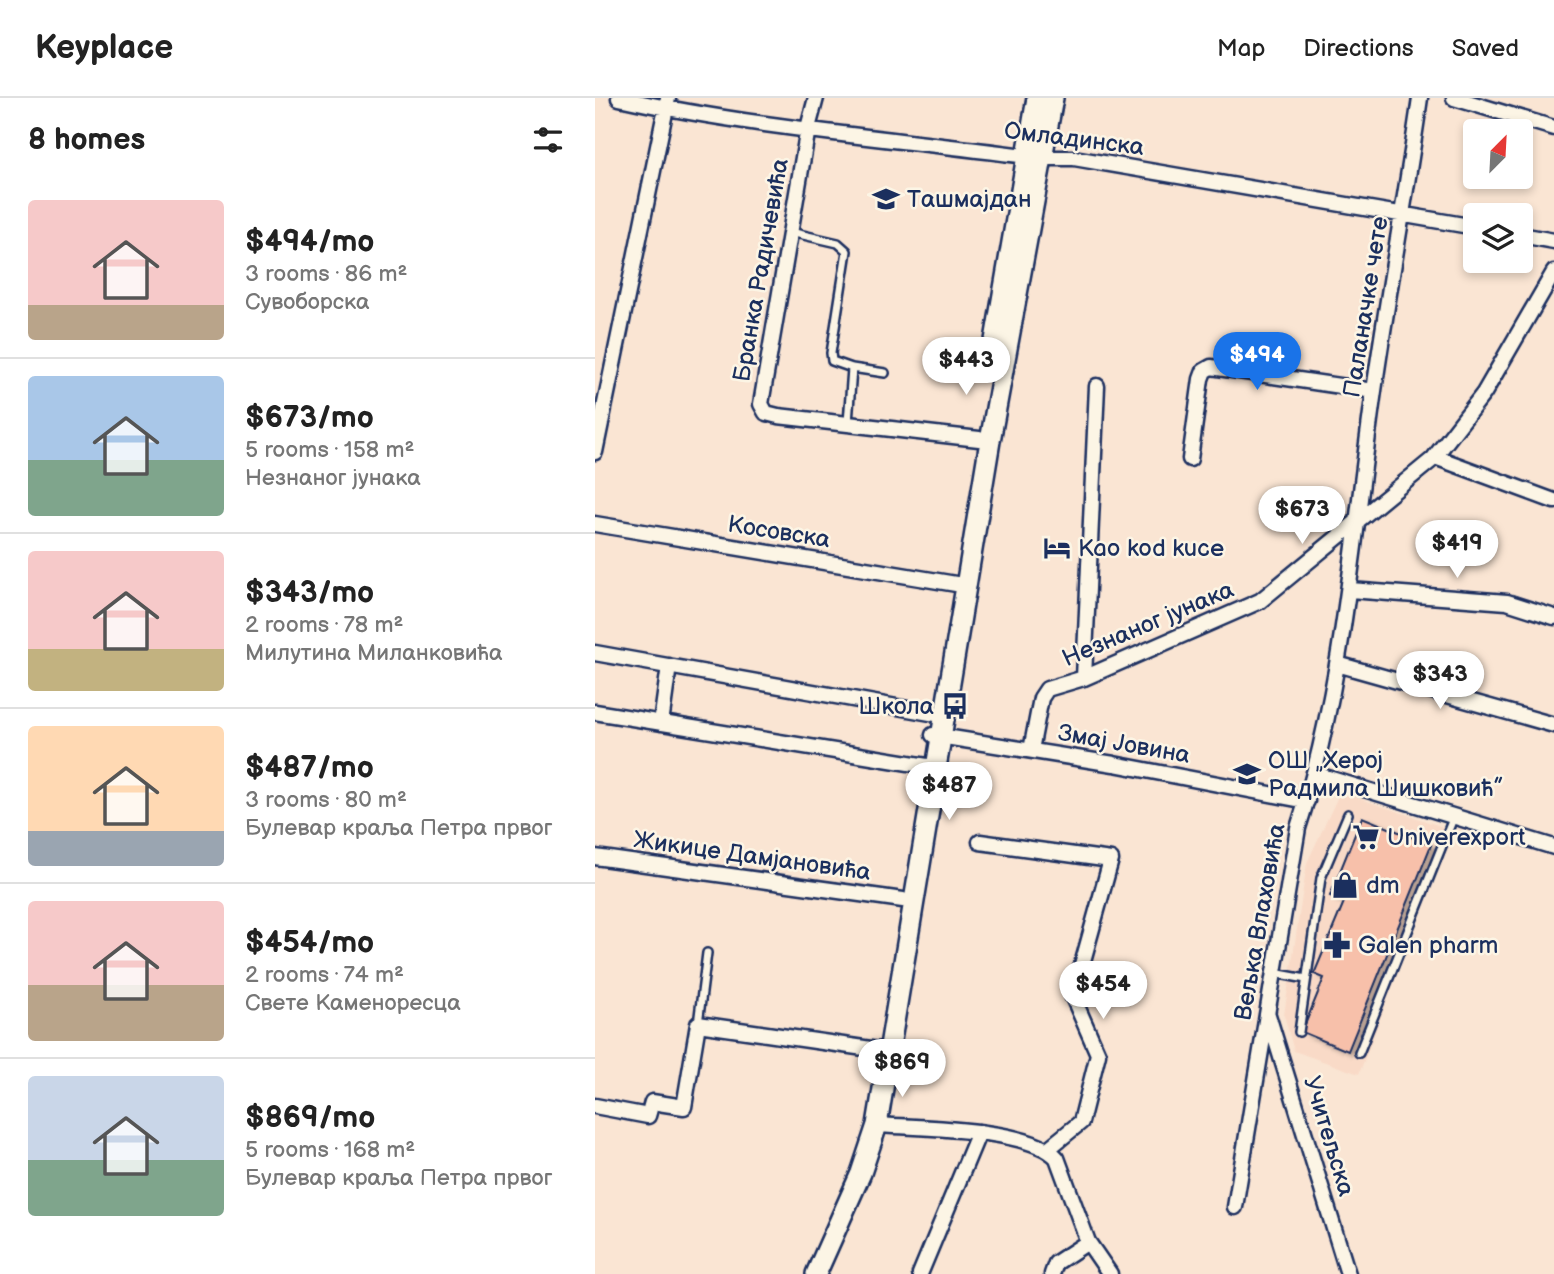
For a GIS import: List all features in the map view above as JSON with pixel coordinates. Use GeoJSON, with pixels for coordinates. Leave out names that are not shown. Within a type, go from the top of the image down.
{"type":"FeatureCollection","features":[{"type":"Feature","properties":{"kind":"main road"},"geometry":{"type":"LineString","coordinates":[[815,1274],[861,1172],[877,1125],[938,736],[990,441],[1034,157],[1037,98]]}},
{"type":"Feature","properties":{"kind":"main road"},"geometry":{"type":"LineString","coordinates":[[805,1274],[862,1140],[927,766],[938,736],[936,714],[979,439],[1034,157],[1053,98]]}},
{"type":"Feature","properties":{"kind":"street","name":"Омладинска"},"geometry":{"type":"LineString","coordinates":[[619,98],[667,103],[808,128],[1034,157],[1074,158],[1463,225]]}},
{"type":"Feature","properties":{"kind":"street","name":"Бранка Радичевића"},"geometry":{"type":"LineString","coordinates":[[816,98],[808,128],[761,404],[766,413],[778,416],[979,439]]}},
{"type":"Feature","properties":{"kind":"street","name":"Паланачке чете"},"geometry":{"type":"LineString","coordinates":[[1358,524],[1374,391],[1404,214],[1420,98]]}},
{"type":"Feature","properties":{"kind":"street"},"geometry":{"type":"LineString","coordinates":[[1454,98],[1554,128]]}},
{"type":"Feature","properties":{"kind":"street"},"geometry":{"type":"LineString","coordinates":[[595,452],[667,103]]}},
{"type":"Feature","properties":{"kind":"street"},"geometry":{"type":"LineString","coordinates":[[1533,237],[1554,241]]}},
{"type":"Feature","properties":{"kind":"street","name":"Незнаног јунака"},"geometry":{"type":"LineString","coordinates":[[1031,750],[1041,698],[1047,689],[1084,678],[1260,601],[1358,524],[1435,457],[1484,393],[1554,272]]}},
{"type":"Feature","properties":{"kind":"street"},"geometry":{"type":"LineString","coordinates":[[1190,459],[1201,379],[1203,371],[1211,367],[1374,391]]}},
{"type":"Feature","properties":{"kind":"street"},"geometry":{"type":"LineString","coordinates":[[1084,678],[1097,386]]}},
{"type":"Feature","properties":{"kind":"street"},"geometry":{"type":"LineString","coordinates":[[1435,457],[1554,501]]}},
{"type":"Feature","properties":{"kind":"street","name":"Косовска"},"geometry":{"type":"LineString","coordinates":[[595,524],[956,584]]}},
{"type":"Feature","properties":{"kind":"street","name":"Вељка Влаховића"},"geometry":{"type":"LineString","coordinates":[[1235,1207],[1298,828],[1315,774],[1350,590],[1358,524]]}},
{"type":"Feature","properties":{"kind":"street"},"geometry":{"type":"LineString","coordinates":[[1350,590],[1507,601],[1554,617]]}},
{"type":"Feature","properties":{"kind":"street"},"geometry":{"type":"LineString","coordinates":[[595,653],[936,714]]}},
{"type":"Feature","properties":{"kind":"street"},"geometry":{"type":"LineString","coordinates":[[1336,664],[1554,725]]}},
{"type":"Feature","properties":{"kind":"street"},"geometry":{"type":"LineString","coordinates":[[661,723],[669,666]]}},
{"type":"Feature","properties":{"kind":"street"},"geometry":{"type":"LineString","coordinates":[[595,712],[927,766]]}},
{"type":"Feature","properties":{"kind":"street","name":"Змај Јовина"},"geometry":{"type":"LineString","coordinates":[[938,736],[1031,750],[1307,801]]}},
{"type":"Feature","properties":{"kind":"street"},"geometry":{"type":"LineString","coordinates":[[1315,774],[1554,847]]}},
{"type":"Feature","properties":{"kind":"street"},"geometry":{"type":"LineString","coordinates":[[980,842],[1111,860],[1073,997],[1098,1054],[1081,1122],[1049,1149]]}},
{"type":"Feature","properties":{"kind":"street","name":"Жикице Дамјановића"},"geometry":{"type":"LineString","coordinates":[[595,857],[903,900]]}},
{"type":"Feature","properties":{"kind":"street","name":"Учитељска"},"geometry":{"type":"LineString","coordinates":[[1267,1012],[1348,1274]]}},
{"type":"Feature","properties":{"kind":"street"},"geometry":{"type":"LineString","coordinates":[[595,1106],[648,1116],[652,1102],[684,1107],[698,1024],[878,1050]]}},
{"type":"Feature","properties":{"kind":"street"},"geometry":{"type":"LineString","coordinates":[[877,1125],[979,1132],[1035,1142],[1049,1149],[1056,1158],[1089,1242],[1110,1274]]}},
{"type":"Feature","properties":{"kind":"street"},"geometry":{"type":"LineString","coordinates":[[920,1274],[979,1132]]}},
{"type":"Feature","properties":{"kind":"street"},"geometry":{"type":"LineString","coordinates":[[1052,1274],[1056,1263],[1089,1242]]}},
{"type":"Feature","properties":{"kind":"lane"},"geometry":{"type":"LineString","coordinates":[[790,232],[838,243],[847,251],[832,361],[852,368],[885,373]]}},
{"type":"Feature","properties":{"kind":"lane"},"geometry":{"type":"LineString","coordinates":[[848,423],[852,368]]}},
{"type":"Feature","properties":{"kind":"lane"},"geometry":{"type":"LineString","coordinates":[[1299,1032],[1321,878],[1348,814]]}},
{"type":"Feature","properties":{"kind":"lane"},"geometry":{"type":"LineString","coordinates":[[1359,1052],[1454,816]]}},
{"type":"Feature","properties":{"kind":"lane"},"geometry":{"type":"LineString","coordinates":[[698,1024],[707,953]]}},
{"type":"Feature","properties":{"kind":"lane"},"geometry":{"type":"LineString","coordinates":[[1273,973],[1306,979]]}},
{"type":"Feature","properties":{"kind":"shaded area"},"geometry":{"type":"Polygon","coordinates":[[[1340,792],[1452,830],[1359,1074],[1294,1051],[1284,1015],[1307,863],[1340,792]]]}},
{"type":"Feature","properties":{"kind":"building"},"geometry":{"type":"Polygon","coordinates":[[[1362,817],[1431,845],[1348,1051],[1302,1032],[1324,978],[1314,974],[1344,902],[1330,896],[1362,817]]]}},
{"type":"Feature","properties":{"kind":"place","name":"Ташмајдан"},"geometry":{"type":"Point","coordinates":[886,199]}},
{"type":"Feature","properties":{"kind":"place","name":"Kao kod kuce"},"geometry":{"type":"Point","coordinates":[1057,548]}},
{"type":"Feature","properties":{"kind":"place","name":"Школа"},"geometry":{"type":"Point","coordinates":[955,706]}},
{"type":"Feature","properties":{"kind":"place","name":"ОШ „Херој Радмила Шишковић”"},"geometry":{"type":"Point","coordinates":[1247,774]}},
{"type":"Feature","properties":{"kind":"place","name":"Univerexport"},"geometry":{"type":"Point","coordinates":[1366,837]}},
{"type":"Feature","properties":{"kind":"place","name":"dm"},"geometry":{"type":"Point","coordinates":[1345,885]}},
{"type":"Feature","properties":{"kind":"place","name":"Galen pharm"},"geometry":{"type":"Point","coordinates":[1337,945]}}]}
